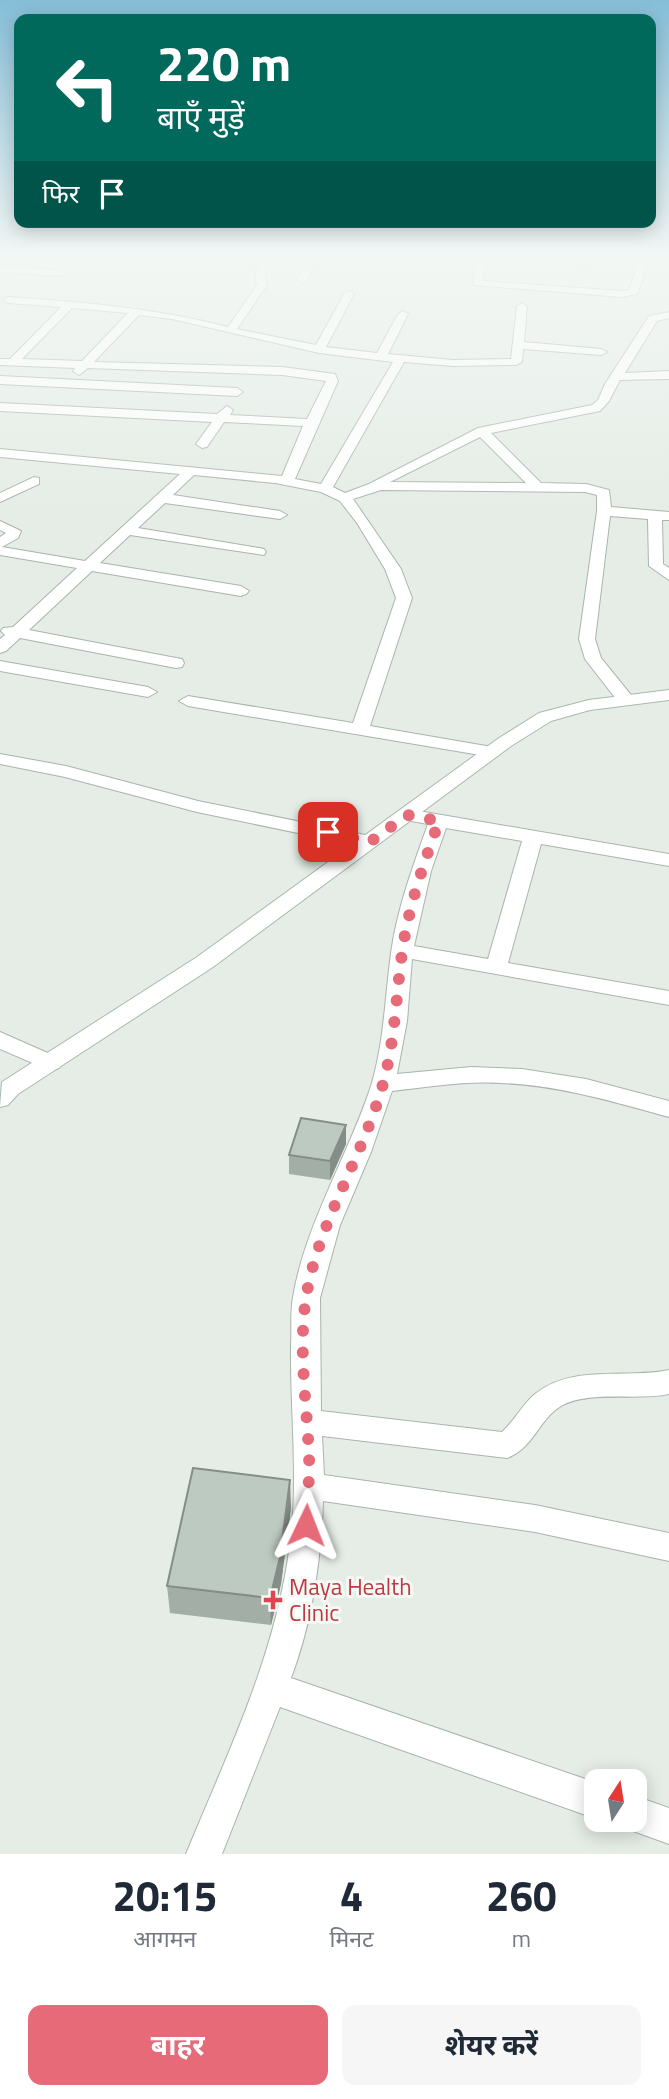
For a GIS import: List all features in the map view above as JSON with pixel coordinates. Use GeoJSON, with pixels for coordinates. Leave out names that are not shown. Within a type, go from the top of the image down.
{"type":"FeatureCollection","features":[{"type":"Feature","properties":{"kind":"street"},"geometry":{"type":"LineString","coordinates":[[7,362],[26,345]]}},
{"type":"Feature","properties":{"kind":"street"},"geometry":{"type":"LineString","coordinates":[[60,397],[104,345]]}},
{"type":"Feature","properties":{"kind":"street"},"geometry":{"type":"LineString","coordinates":[[295,345],[380,358],[453,363],[516,362],[520,345],[601,352]]}},
{"type":"Feature","properties":{"kind":"street"},"geometry":{"type":"LineString","coordinates":[[319,350],[322,345]]}},
{"type":"Feature","properties":{"kind":"street"},"geometry":{"type":"LineString","coordinates":[[380,358],[387,345]]}},
{"type":"Feature","properties":{"kind":"street"},"geometry":{"type":"LineString","coordinates":[[345,498],[482,431],[596,408],[606,400],[613,379],[617,377],[637,345]]}},
{"type":"Feature","properties":{"kind":"street"},"geometry":{"type":"LineString","coordinates":[[325,489],[400,359]]}},
{"type":"Feature","properties":{"kind":"street"},"geometry":{"type":"LineString","coordinates":[[7,362],[253,370],[331,376],[332,381],[287,481]]}},
{"type":"Feature","properties":{"kind":"street"},"geometry":{"type":"LineString","coordinates":[[202,444],[253,370]]}},
{"type":"Feature","properties":{"kind":"street"},"geometry":{"type":"LineString","coordinates":[[617,377],[669,375]]}},
{"type":"Feature","properties":{"kind":"street"},"geometry":{"type":"LineString","coordinates":[[0,380],[60,397],[221,419],[311,424]]}},
{"type":"Feature","properties":{"kind":"street"},"geometry":{"type":"LineString","coordinates":[[0,407],[60,397],[237,392]]}},
{"type":"Feature","properties":{"kind":"street"},"geometry":{"type":"LineString","coordinates":[[482,431],[538,488]]}},
{"type":"Feature","properties":{"kind":"street"},"geometry":{"type":"LineString","coordinates":[[1,454],[287,481],[325,489],[345,498],[393,569],[404,598],[360,730]]}},
{"type":"Feature","properties":{"kind":"street"},"geometry":{"type":"LineString","coordinates":[[0,648],[8,631],[88,566],[192,470]]}},
{"type":"Feature","properties":{"kind":"street"},"geometry":{"type":"LineString","coordinates":[[0,498],[34,481]]}},
{"type":"Feature","properties":{"kind":"street"},"geometry":{"type":"LineString","coordinates":[[364,489],[381,486],[538,488],[599,491],[606,496],[587,639],[593,659],[626,700]]}},
{"type":"Feature","properties":{"kind":"street"},"geometry":{"type":"LineString","coordinates":[[162,498],[280,515]]}},
{"type":"Feature","properties":{"kind":"street"},"geometry":{"type":"LineString","coordinates":[[604,511],[662,515],[656,566],[669,575]]}},
{"type":"Feature","properties":{"kind":"street"},"geometry":{"type":"LineString","coordinates":[[0,525],[14,531],[13,535],[0,543]]}},
{"type":"Feature","properties":{"kind":"street"},"geometry":{"type":"LineString","coordinates":[[127,530],[259,552]]}},
{"type":"Feature","properties":{"kind":"street"},"geometry":{"type":"LineString","coordinates":[[0,551],[241,591]]}},
{"type":"Feature","properties":{"kind":"street"},"geometry":{"type":"LineString","coordinates":[[8,631],[176,663]]}},
{"type":"Feature","properties":{"kind":"street"},"geometry":{"type":"LineString","coordinates":[[0,666],[148,692]]}},
{"type":"Feature","properties":{"kind":"street"},"geometry":{"type":"LineString","coordinates":[[0,1099],[10,1088],[205,962],[492,752],[545,717],[589,705],[669,695]]}},
{"type":"Feature","properties":{"kind":"street"},"geometry":{"type":"LineString","coordinates":[[188,701],[492,752]]}},
{"type":"Feature","properties":{"kind":"street"},"geometry":{"type":"LineString","coordinates":[[0,759],[66,772],[197,806],[370,842]]}},
{"type":"Feature","properties":{"kind":"street"},"geometry":{"type":"LineString","coordinates":[[407,815],[669,860]]}},
{"type":"Feature","properties":{"kind":"street"},"geometry":{"type":"LineString","coordinates":[[204,1854],[285,1651],[306,1544],[306,1298],[327,1224],[359,1152],[383,1084],[396,1021],[402,951],[421,871],[439,821]]}},
{"type":"Feature","properties":{"kind":"street"},"geometry":{"type":"LineString","coordinates":[[496,970],[533,837]]}},
{"type":"Feature","properties":{"kind":"street"},"geometry":{"type":"LineString","coordinates":[[402,951],[669,999]]}},
{"type":"Feature","properties":{"kind":"street"},"geometry":{"type":"LineString","coordinates":[[0,1040],[51,1063]]}},
{"type":"Feature","properties":{"kind":"street"},"geometry":{"type":"LineString","coordinates":[[383,1084],[499,1074],[611,1093],[669,1109]]}},
{"type":"Feature","properties":{"kind":"street"},"geometry":{"type":"LineString","coordinates":[[307,1422],[496,1446],[507,1445],[516,1440],[533,1415],[552,1397],[597,1386],[655,1386],[669,1382]]}},
{"type":"Feature","properties":{"kind":"street"},"geometry":{"type":"LineString","coordinates":[[308,1486],[530,1517],[616,1533],[669,1547]]}},
{"type":"Feature","properties":{"kind":"street"},"geometry":{"type":"LineString","coordinates":[[272,1688],[584,1796]]}},
{"type":"Feature","properties":{"kind":"street"},"geometry":{"type":"LineString","coordinates":[[648,1819],[669,1826]]}},
{"type":"Feature","properties":{"kind":"building"},"geometry":{"type":"Polygon","coordinates":[[[301,1118],[346,1125],[330,1161],[289,1155],[301,1118]]]}},
{"type":"Feature","properties":{"kind":"building"},"geometry":{"type":"Polygon","coordinates":[[[193,1468],[290,1480],[280,1557],[270,1598],[167,1586],[193,1468]]]}},
{"type":"Feature","properties":{"kind":"place","name":"Maya Health Clinic"},"geometry":{"type":"Point","coordinates":[273,1600]}},
{"type":"Feature","properties":{"kind":"route"},"geometry":{"type":"LineString","coordinates":[[306,1525],[309,1460],[305,1390],[306,1298],[327,1224],[359,1152],[383,1084],[396,1021],[402,951],[421,871],[439,821],[407,815],[370,842],[328,832]]}}]}
